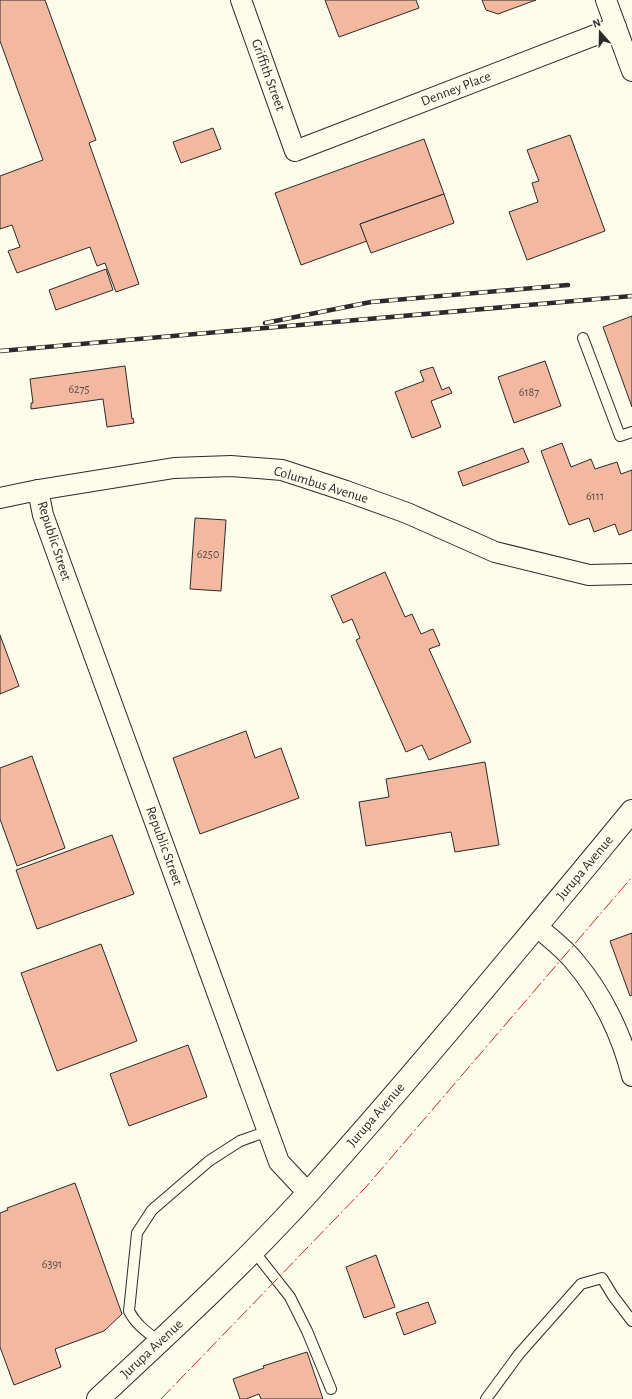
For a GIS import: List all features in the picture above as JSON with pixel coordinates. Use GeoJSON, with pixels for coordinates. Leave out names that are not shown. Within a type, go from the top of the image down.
{"type":"FeatureCollection","features":[{"type":"Feature","properties":{"kind":"main road","name":"Jurupa Avenue"},"geometry":{"type":"LineString","coordinates":[[98,1399],[206,1299],[308,1193],[537,926],[632,811]]}},
{"type":"Feature","properties":{"kind":"street","name":"Griffith Street"},"geometry":{"type":"LineString","coordinates":[[241,0],[295,151]]}},
{"type":"Feature","properties":{"kind":"street"},"geometry":{"type":"LineString","coordinates":[[606,0],[632,71]]}},
{"type":"Feature","properties":{"kind":"street","name":"Denney Place"},"geometry":{"type":"LineString","coordinates":[[295,151],[616,27]]}},
{"type":"Feature","properties":{"kind":"street","name":"Columbus Avenue"},"geometry":{"type":"LineString","coordinates":[[0,498],[38,490],[174,468],[231,466],[282,470],[346,490],[407,513],[495,552],[589,575],[632,574]]}},
{"type":"Feature","properties":{"kind":"street","name":"Republic Street"},"geometry":{"type":"LineString","coordinates":[[38,490],[43,515],[279,1162],[308,1193]]}},
{"type":"Feature","properties":{"kind":"street"},"geometry":{"type":"LineString","coordinates":[[537,926],[575,961],[598,994],[626,1052],[632,1076]]}},
{"type":"Feature","properties":{"kind":"lane"},"geometry":{"type":"LineString","coordinates":[[583,338],[620,436],[632,432]]}},
{"type":"Feature","properties":{"kind":"lane"},"geometry":{"type":"LineString","coordinates":[[160,1342],[146,1332],[133,1319],[129,1311],[137,1233],[152,1210],[209,1161],[240,1141],[268,1131]]}},
{"type":"Feature","properties":{"kind":"lane"},"geometry":{"type":"LineString","coordinates":[[253,1250],[290,1297],[307,1331],[331,1388]]}},
{"type":"Feature","properties":{"kind":"lane"},"geometry":{"type":"LineString","coordinates":[[486,1399],[519,1354],[581,1284],[602,1278],[632,1321]]}},
{"type":"Feature","properties":{"kind":"building"},"geometry":{"type":"Polygon","coordinates":[[[0,0],[45,0],[96,140],[89,143],[139,284],[116,292],[105,263],[97,266],[90,247],[17,273],[8,251],[20,247],[12,225],[0,229],[0,176],[43,160],[0,41],[0,0]]]}},
{"type":"Feature","properties":{"kind":"building"},"geometry":{"type":"Polygon","coordinates":[[[325,0],[416,0],[419,8],[339,37],[325,0]]]}},
{"type":"Feature","properties":{"kind":"building"},"geometry":{"type":"Polygon","coordinates":[[[482,0],[536,0],[498,14],[486,10],[482,0]]]}},
{"type":"Feature","properties":{"kind":"building"},"geometry":{"type":"Polygon","coordinates":[[[213,128],[221,149],[181,163],[173,142],[213,128]]]}},
{"type":"Feature","properties":{"kind":"building"},"geometry":{"type":"Polygon","coordinates":[[[570,135],[605,231],[527,260],[509,212],[538,202],[532,183],[539,181],[527,150],[570,135]]]}},
{"type":"Feature","properties":{"kind":"building"},"geometry":{"type":"Polygon","coordinates":[[[424,139],[444,194],[360,224],[367,241],[301,265],[275,193],[424,139]]]}},
{"type":"Feature","properties":{"kind":"building"},"geometry":{"type":"Polygon","coordinates":[[[444,194],[454,223],[371,253],[360,224],[444,194]]]}},
{"type":"Feature","properties":{"kind":"building"},"geometry":{"type":"Polygon","coordinates":[[[106,269],[113,290],[56,310],[49,290],[106,269]]]}},
{"type":"Feature","properties":{"kind":"building"},"geometry":{"type":"Polygon","coordinates":[[[632,316],[632,407],[603,327],[632,316]]]}},
{"type":"Feature","properties":{"kind":"building"},"geometry":{"type":"Polygon","coordinates":[[[545,361],[561,406],[514,423],[498,377],[545,361]]]}},
{"type":"Feature","properties":{"kind":"building"},"geometry":{"type":"Polygon","coordinates":[[[125,366],[132,419],[133,418],[134,423],[107,427],[103,399],[31,409],[31,403],[33,403],[30,379],[125,366]]]}},
{"type":"Feature","properties":{"kind":"building"},"geometry":{"type":"Polygon","coordinates":[[[433,367],[442,390],[449,387],[452,393],[431,401],[441,427],[412,438],[395,392],[424,381],[420,371],[433,367]]]}},
{"type":"Feature","properties":{"kind":"building"},"geometry":{"type":"Polygon","coordinates":[[[562,443],[571,467],[591,459],[595,469],[617,462],[621,474],[632,470],[632,530],[619,535],[615,524],[594,532],[589,518],[569,525],[541,451],[562,443]]]}},
{"type":"Feature","properties":{"kind":"building"},"geometry":{"type":"Polygon","coordinates":[[[523,448],[529,462],[463,486],[458,472],[523,448]]]}},
{"type":"Feature","properties":{"kind":"building"},"geometry":{"type":"Polygon","coordinates":[[[195,518],[226,520],[221,591],[190,589],[195,518]]]}},
{"type":"Feature","properties":{"kind":"building"},"geometry":{"type":"Polygon","coordinates":[[[385,572],[405,617],[412,614],[421,634],[433,629],[440,645],[429,649],[471,742],[429,760],[422,745],[406,752],[356,640],[360,638],[352,619],[343,623],[331,596],[385,572]]]}},
{"type":"Feature","properties":{"kind":"building"},"geometry":{"type":"Polygon","coordinates":[[[0,635],[19,686],[0,694],[0,635]]]}},
{"type":"Feature","properties":{"kind":"building"},"geometry":{"type":"Polygon","coordinates":[[[246,731],[255,758],[281,748],[299,798],[200,834],[173,758],[246,731]]]}},
{"type":"Feature","properties":{"kind":"building"},"geometry":{"type":"Polygon","coordinates":[[[32,756],[65,848],[17,866],[0,819],[0,768],[32,756]]]}},
{"type":"Feature","properties":{"kind":"building"},"geometry":{"type":"Polygon","coordinates":[[[485,762],[499,845],[455,852],[451,832],[366,846],[359,802],[389,797],[386,779],[485,762]]]}},
{"type":"Feature","properties":{"kind":"building"},"geometry":{"type":"Polygon","coordinates":[[[112,835],[134,894],[37,929],[16,870],[112,835]]]}},
{"type":"Feature","properties":{"kind":"building"},"geometry":{"type":"Polygon","coordinates":[[[632,933],[632,995],[630,996],[610,941],[632,933]]]}},
{"type":"Feature","properties":{"kind":"building"},"geometry":{"type":"Polygon","coordinates":[[[101,944],[137,1041],[57,1071],[21,973],[101,944]]]}},
{"type":"Feature","properties":{"kind":"building"},"geometry":{"type":"Polygon","coordinates":[[[188,1045],[207,1097],[129,1126],[110,1074],[188,1045]]]}},
{"type":"Feature","properties":{"kind":"building"},"geometry":{"type":"Polygon","coordinates":[[[75,1183],[122,1314],[104,1331],[55,1349],[61,1367],[14,1385],[0,1347],[0,1213],[8,1210],[7,1208],[75,1183]]]}},
{"type":"Feature","properties":{"kind":"building"},"geometry":{"type":"Polygon","coordinates":[[[376,1255],[395,1307],[364,1318],[346,1267],[376,1255]]]}},
{"type":"Feature","properties":{"kind":"building"},"geometry":{"type":"Polygon","coordinates":[[[428,1302],[436,1323],[404,1335],[396,1313],[428,1302]]]}},
{"type":"Feature","properties":{"kind":"building"},"geometry":{"type":"Polygon","coordinates":[[[307,1352],[323,1399],[261,1399],[259,1394],[246,1399],[240,1399],[233,1379],[264,1368],[263,1366],[307,1352]]]}},
{"type":"Feature","properties":{"kind":"railway"},"geometry":{"type":"LineString","coordinates":[[265,323],[371,302],[568,285]]}},
{"type":"Feature","properties":{"kind":"railway"},"geometry":{"type":"LineString","coordinates":[[0,351],[632,296]]}},
{"type":"Feature","properties":{"kind":"power"},"geometry":{"type":"LineString","coordinates":[[161,1399],[366,1187],[632,877]]}}]}
